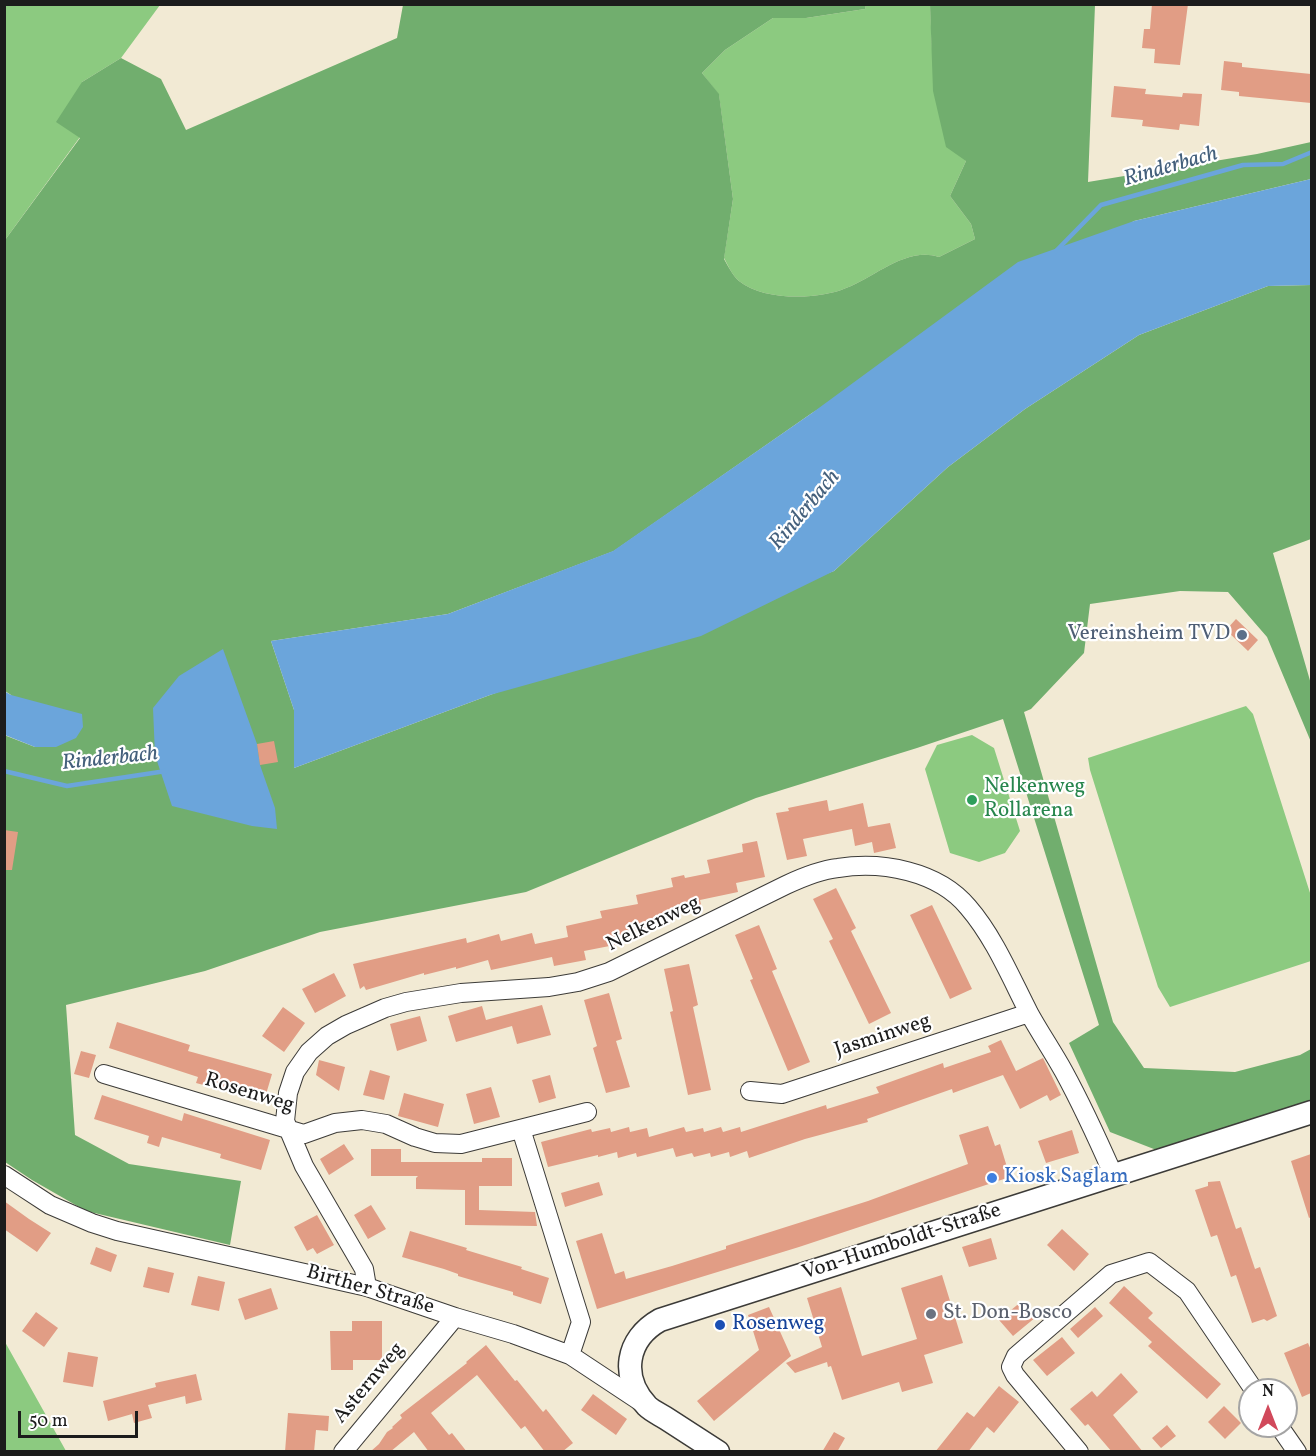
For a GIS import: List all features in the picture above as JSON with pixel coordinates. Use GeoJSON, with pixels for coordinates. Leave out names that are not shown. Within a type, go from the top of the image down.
{"type":"FeatureCollection","features":[{"type":"Feature","properties":{"kind":"street","name":"Nelkenweg"},"geometry":{"type":"LineString","coordinates":[[367,1287],[364,1269],[304,1166],[287,1130],[285,1108],[295,1072],[309,1052],[327,1036],[346,1025],[386,1008],[433,996],[549,987],[578,982],[609,972],[786,885],[811,874],[837,868],[859,866],[904,871],[924,876],[953,893],[966,904],[977,917],[1064,1072],[1113,1174]]}},
{"type":"Feature","properties":{"kind":"street","name":"Jasminweg"},"geometry":{"type":"LineString","coordinates":[[750,1090],[782,1094],[1029,1013]]}},
{"type":"Feature","properties":{"kind":"street","name":"Rosenweg"},"geometry":{"type":"LineString","coordinates":[[104,1074],[304,1134],[335,1123],[362,1120],[386,1124],[435,1143],[461,1144],[587,1112]]}},
{"type":"Feature","properties":{"kind":"street","name":"Von-Humboldt-Straße"},"geometry":{"type":"LineString","coordinates":[[648,1407],[637,1391],[631,1373],[630,1355],[647,1328],[660,1320],[1311,1112]]}},
{"type":"Feature","properties":{"kind":"street"},"geometry":{"type":"LineString","coordinates":[[521,1129],[581,1322],[570,1355]]}},
{"type":"Feature","properties":{"kind":"street","name":"Birther Straße"},"geometry":{"type":"LineString","coordinates":[[4,1175],[50,1205],[100,1226],[367,1287],[513,1334],[570,1355],[718,1452]]}},
{"type":"Feature","properties":{"kind":"street"},"geometry":{"type":"LineString","coordinates":[[1079,1452],[1015,1375],[1011,1367],[1016,1356],[1111,1274],[1149,1262],[1187,1291],[1246,1378]]}},
{"type":"Feature","properties":{"kind":"street","name":"Asternweg"},"geometry":{"type":"LineString","coordinates":[[343,1452],[455,1317]]}},
{"type":"Feature","properties":{"kind":"street"},"geometry":{"type":"LineString","coordinates":[[1287,1438],[1297,1452]]}},
{"type":"Feature","properties":{"kind":"green space"},"geometry":{"type":"Polygon","coordinates":[[[5,5],[160,5],[121,58],[82,82],[80,137],[5,240],[5,5]]]}},
{"type":"Feature","properties":{"kind":"green space"},"geometry":{"type":"Polygon","coordinates":[[[403,5],[866,5],[865,9],[806,18],[773,18],[725,50],[702,73],[719,94],[733,199],[724,259],[739,281],[749,288],[776,295],[807,296],[835,292],[903,259],[927,255],[939,257],[975,239],[971,224],[950,196],[966,161],[946,147],[933,91],[930,5],[1095,5],[1088,182],[1257,154],[1311,142],[1311,179],[1134,221],[812,413],[614,551],[448,614],[271,641],[294,710],[294,768],[834,571],[948,467],[1025,409],[1139,335],[1268,286],[1311,285],[1311,539],[1273,553],[1311,684],[1311,742],[1267,637],[1228,592],[1180,591],[1090,604],[1084,653],[1031,709],[1024,712],[1113,1022],[1144,1068],[1235,1072],[1300,1055],[1311,1049],[1311,1102],[1159,1151],[1110,1132],[1069,1043],[1099,1025],[1003,719],[756,798],[526,892],[320,932],[205,971],[66,1005],[75,1135],[129,1164],[241,1181],[230,1245],[86,1211],[5,1162],[4,735],[35,747],[11,695],[5,691],[5,240],[80,138],[56,122],[82,82],[121,58],[161,79],[186,130],[397,38],[403,5]]]}},
{"type":"Feature","properties":{"kind":"green space"},"geometry":{"type":"Polygon","coordinates":[[[866,5],[930,5],[932,49],[966,161],[950,196],[971,224],[975,239],[939,257],[927,255],[903,259],[835,292],[791,296],[776,295],[749,288],[737,279],[724,258],[733,199],[719,95],[702,73],[725,50],[773,18],[806,18],[865,9],[866,5]]]}},
{"type":"Feature","properties":{"kind":"green space"},"geometry":{"type":"Polygon","coordinates":[[[1246,706],[1253,714],[1311,896],[1311,961],[1170,1007],[1158,987],[1088,758],[1246,706]]]}},
{"type":"Feature","properties":{"kind":"green space","name":"Nelkenweg Rollarena"},"geometry":{"type":"Polygon","coordinates":[[[972,735],[994,748],[1020,831],[1005,853],[979,862],[950,853],[925,769],[937,745],[972,735]]]}},
{"type":"Feature","properties":{"kind":"green space"},"geometry":{"type":"Polygon","coordinates":[[[5,1342],[66,1451],[5,1451],[5,1342]]]}},
{"type":"Feature","properties":{"kind":"water"},"geometry":{"type":"Polygon","coordinates":[[[1311,179],[1311,285],[1268,286],[1139,335],[1025,409],[948,467],[834,571],[701,636],[490,695],[294,768],[294,710],[271,641],[448,614],[613,551],[812,413],[1018,262],[1134,221],[1311,179]]]}},
{"type":"Feature","properties":{"kind":"water"},"geometry":{"type":"Polygon","coordinates":[[[223,649],[257,744],[260,765],[275,808],[277,829],[252,826],[172,806],[155,755],[153,708],[179,676],[223,649]]]}},
{"type":"Feature","properties":{"kind":"water"},"geometry":{"type":"Polygon","coordinates":[[[4,691],[11,695],[82,714],[83,727],[76,738],[56,747],[35,747],[5,735],[4,691]]]}},
{"type":"Feature","properties":{"kind":"building"},"geometry":{"type":"Polygon","coordinates":[[[1152,4],[1188,4],[1180,65],[1154,63],[1155,49],[1142,48],[1144,29],[1150,29],[1152,4]]]}},
{"type":"Feature","properties":{"kind":"building"},"geometry":{"type":"Polygon","coordinates":[[[1224,61],[1242,63],[1242,67],[1311,74],[1311,103],[1239,96],[1239,92],[1221,90],[1224,61]]]}},
{"type":"Feature","properties":{"kind":"building"},"geometry":{"type":"Polygon","coordinates":[[[1114,86],[1146,89],[1145,94],[1182,97],[1183,93],[1202,94],[1199,126],[1180,124],[1179,130],[1142,126],[1143,120],[1111,117],[1114,86]]]}},
{"type":"Feature","properties":{"kind":"building","name":"Vereinsheim TVD"},"geometry":{"type":"Polygon","coordinates":[[[1236,619],[1258,640],[1248,651],[1226,630],[1236,619]]]}},
{"type":"Feature","properties":{"kind":"building"},"geometry":{"type":"Polygon","coordinates":[[[274,741],[278,762],[260,765],[257,744],[274,741]]]}},
{"type":"Feature","properties":{"kind":"building"},"geometry":{"type":"Polygon","coordinates":[[[827,800],[829,811],[863,803],[868,827],[890,823],[896,848],[874,853],[872,842],[855,846],[852,829],[803,839],[807,856],[787,860],[776,813],[789,811],[788,808],[827,800]]]}},
{"type":"Feature","properties":{"kind":"building"},"geometry":{"type":"Polygon","coordinates":[[[4,830],[18,832],[12,870],[4,870],[4,830]]]}},
{"type":"Feature","properties":{"kind":"building"},"geometry":{"type":"Polygon","coordinates":[[[757,841],[765,877],[736,883],[738,892],[700,900],[702,909],[663,917],[665,926],[629,933],[630,942],[584,951],[586,960],[554,966],[552,957],[491,970],[488,960],[456,969],[456,967],[424,975],[424,973],[366,990],[364,986],[360,989],[353,964],[466,938],[467,943],[499,934],[501,941],[532,933],[535,944],[568,937],[566,926],[602,918],[600,911],[638,904],[636,895],[673,887],[671,878],[710,873],[707,860],[743,852],[742,844],[757,841]]]}},
{"type":"Feature","properties":{"kind":"building"},"geometry":{"type":"Polygon","coordinates":[[[836,888],[856,928],[851,931],[891,1013],[869,1024],[829,941],[833,939],[813,899],[836,888]]]}},
{"type":"Feature","properties":{"kind":"building"},"geometry":{"type":"Polygon","coordinates":[[[932,905],[972,989],[950,999],[910,915],[932,905]]]}},
{"type":"Feature","properties":{"kind":"building"},"geometry":{"type":"Polygon","coordinates":[[[759,925],[777,969],[772,971],[810,1062],[788,1071],[750,980],[753,979],[735,935],[759,925]]]}},
{"type":"Feature","properties":{"kind":"building"},"geometry":{"type":"Polygon","coordinates":[[[689,964],[698,1005],[693,1007],[711,1090],[688,1095],[670,1012],[673,1011],[664,969],[689,964]]]}},
{"type":"Feature","properties":{"kind":"building"},"geometry":{"type":"Polygon","coordinates":[[[334,973],[346,996],[315,1013],[302,989],[334,973]]]}},
{"type":"Feature","properties":{"kind":"building"},"geometry":{"type":"Polygon","coordinates":[[[609,993],[622,1039],[616,1041],[630,1087],[606,1093],[593,1048],[597,1046],[584,1000],[609,993]]]}},
{"type":"Feature","properties":{"kind":"building"},"geometry":{"type":"Polygon","coordinates":[[[542,1005],[551,1035],[517,1044],[512,1026],[456,1042],[448,1016],[482,1006],[486,1020],[542,1005]]]}},
{"type":"Feature","properties":{"kind":"building"},"geometry":{"type":"Polygon","coordinates":[[[283,1007],[305,1023],[284,1052],[262,1036],[283,1007]]]}},
{"type":"Feature","properties":{"kind":"building"},"geometry":{"type":"Polygon","coordinates":[[[420,1016],[427,1041],[397,1051],[390,1024],[420,1016]]]}},
{"type":"Feature","properties":{"kind":"building"},"geometry":{"type":"Polygon","coordinates":[[[117,1022],[190,1045],[188,1051],[272,1074],[264,1101],[196,1083],[198,1077],[109,1048],[117,1022]]]}},
{"type":"Feature","properties":{"kind":"building"},"geometry":{"type":"Polygon","coordinates":[[[1001,1040],[1016,1071],[1043,1058],[1061,1095],[1050,1101],[1047,1095],[1020,1109],[1003,1075],[953,1093],[952,1089],[867,1119],[868,1122],[805,1139],[749,1158],[747,1151],[730,1157],[729,1152],[711,1157],[710,1153],[694,1157],[692,1153],[676,1157],[673,1148],[637,1157],[636,1153],[618,1158],[617,1152],[548,1167],[541,1142],[591,1129],[592,1132],[610,1128],[611,1132],[629,1127],[630,1132],[647,1128],[649,1137],[684,1127],[686,1132],[703,1128],[704,1132],[721,1127],[723,1132],[740,1127],[741,1132],[826,1105],[827,1109],[879,1093],[876,1087],[943,1063],[944,1068],[991,1052],[988,1046],[1001,1040]]]}},
{"type":"Feature","properties":{"kind":"building"},"geometry":{"type":"Polygon","coordinates":[[[81,1051],[96,1055],[89,1078],[74,1074],[81,1051]]]}},
{"type":"Feature","properties":{"kind":"building"},"geometry":{"type":"Polygon","coordinates":[[[319,1060],[345,1067],[339,1091],[316,1075],[319,1060]]]}},
{"type":"Feature","properties":{"kind":"building"},"geometry":{"type":"Polygon","coordinates":[[[370,1070],[390,1076],[384,1100],[363,1095],[370,1070]]]}},
{"type":"Feature","properties":{"kind":"building"},"geometry":{"type":"Polygon","coordinates":[[[550,1075],[556,1098],[539,1103],[532,1080],[550,1075]]]}},
{"type":"Feature","properties":{"kind":"building"},"geometry":{"type":"Polygon","coordinates":[[[491,1087],[500,1117],[474,1124],[466,1094],[491,1087]]]}},
{"type":"Feature","properties":{"kind":"building"},"geometry":{"type":"Polygon","coordinates":[[[404,1093],[444,1104],[438,1127],[398,1116],[404,1093]]]}},
{"type":"Feature","properties":{"kind":"building"},"geometry":{"type":"Polygon","coordinates":[[[102,1095],[182,1121],[184,1113],[270,1140],[261,1170],[220,1158],[221,1154],[162,1137],[159,1147],[147,1143],[149,1136],[94,1119],[102,1095]]]}},
{"type":"Feature","properties":{"kind":"building"},"geometry":{"type":"Polygon","coordinates":[[[988,1126],[995,1146],[1000,1144],[1010,1177],[799,1247],[597,1309],[576,1241],[602,1233],[615,1274],[624,1271],[626,1279],[726,1249],[726,1246],[868,1201],[968,1164],[959,1135],[988,1126]]]}},
{"type":"Feature","properties":{"kind":"building"},"geometry":{"type":"Polygon","coordinates":[[[1072,1130],[1079,1153],[1046,1163],[1038,1141],[1072,1130]]]}},
{"type":"Feature","properties":{"kind":"building"},"geometry":{"type":"Polygon","coordinates":[[[344,1144],[354,1159],[329,1175],[320,1159],[344,1144]]]}},
{"type":"Feature","properties":{"kind":"building"},"geometry":{"type":"Polygon","coordinates":[[[371,1149],[401,1149],[401,1162],[482,1162],[482,1158],[512,1158],[512,1186],[479,1186],[479,1210],[535,1212],[537,1226],[465,1225],[465,1190],[416,1189],[418,1176],[371,1176],[371,1149]]]}},
{"type":"Feature","properties":{"kind":"building"},"geometry":{"type":"Polygon","coordinates":[[[1311,1154],[1311,1217],[1309,1218],[1291,1161],[1311,1154]]]}},
{"type":"Feature","properties":{"kind":"building"},"geometry":{"type":"Polygon","coordinates":[[[1220,1181],[1236,1229],[1241,1227],[1255,1269],[1260,1267],[1277,1316],[1267,1321],[1264,1319],[1252,1323],[1236,1275],[1231,1277],[1217,1235],[1211,1237],[1195,1190],[1208,1186],[1208,1182],[1220,1181]]]}},
{"type":"Feature","properties":{"kind":"building"},"geometry":{"type":"Polygon","coordinates":[[[599,1182],[603,1195],[565,1207],[561,1193],[599,1182]]]}},
{"type":"Feature","properties":{"kind":"building"},"geometry":{"type":"Polygon","coordinates":[[[4,1201],[51,1233],[37,1252],[4,1229],[4,1201]]]}},
{"type":"Feature","properties":{"kind":"building"},"geometry":{"type":"Polygon","coordinates":[[[371,1205],[386,1229],[368,1239],[354,1215],[371,1205]]]}},
{"type":"Feature","properties":{"kind":"building"},"geometry":{"type":"Polygon","coordinates":[[[317,1215],[334,1245],[317,1254],[313,1248],[307,1251],[294,1227],[317,1215]]]}},
{"type":"Feature","properties":{"kind":"building"},"geometry":{"type":"Polygon","coordinates":[[[1062,1229],[1089,1254],[1074,1271],[1047,1245],[1062,1229]]]}},
{"type":"Feature","properties":{"kind":"building"},"geometry":{"type":"Polygon","coordinates":[[[410,1231],[467,1248],[466,1250],[549,1278],[541,1304],[513,1295],[513,1292],[402,1257],[410,1231]]]}},
{"type":"Feature","properties":{"kind":"building"},"geometry":{"type":"Polygon","coordinates":[[[991,1238],[997,1259],[969,1267],[962,1247],[991,1238]]]}},
{"type":"Feature","properties":{"kind":"building"},"geometry":{"type":"Polygon","coordinates":[[[96,1247],[117,1255],[111,1272],[90,1264],[96,1247]]]}},
{"type":"Feature","properties":{"kind":"building"},"geometry":{"type":"Polygon","coordinates":[[[148,1267],[174,1273],[169,1293],[143,1287],[148,1267]]]}},
{"type":"Feature","properties":{"kind":"building"},"geometry":{"type":"Polygon","coordinates":[[[942,1275],[963,1343],[924,1355],[933,1383],[902,1392],[899,1382],[842,1400],[831,1366],[828,1367],[827,1362],[795,1373],[786,1363],[822,1347],[807,1298],[841,1287],[862,1356],[917,1339],[901,1288],[942,1275]]]}},
{"type":"Feature","properties":{"kind":"building"},"geometry":{"type":"Polygon","coordinates":[[[198,1276],[225,1282],[219,1311],[191,1305],[198,1276]]]}},
{"type":"Feature","properties":{"kind":"building"},"geometry":{"type":"Polygon","coordinates":[[[1124,1286],[1153,1313],[1148,1318],[1221,1384],[1207,1399],[1148,1346],[1152,1342],[1109,1303],[1124,1286]]]}},
{"type":"Feature","properties":{"kind":"building"},"geometry":{"type":"Polygon","coordinates":[[[271,1288],[278,1309],[245,1320],[238,1299],[271,1288]]]}},
{"type":"Feature","properties":{"kind":"building"},"geometry":{"type":"Polygon","coordinates":[[[1022,1301],[1036,1317],[1013,1336],[999,1320],[1022,1301]]]}},
{"type":"Feature","properties":{"kind":"building"},"geometry":{"type":"Polygon","coordinates":[[[769,1307],[791,1356],[714,1421],[697,1401],[759,1350],[748,1315],[769,1307]]]}},
{"type":"Feature","properties":{"kind":"building"},"geometry":{"type":"Polygon","coordinates":[[[1095,1307],[1103,1316],[1078,1338],[1070,1329],[1095,1307]]]}},
{"type":"Feature","properties":{"kind":"building"},"geometry":{"type":"Polygon","coordinates":[[[36,1312],[58,1328],[44,1347],[22,1331],[36,1312]]]}},
{"type":"Feature","properties":{"kind":"building"},"geometry":{"type":"Polygon","coordinates":[[[352,1321],[382,1321],[382,1360],[353,1360],[353,1370],[331,1370],[330,1331],[352,1331],[352,1321]]]}},
{"type":"Feature","properties":{"kind":"building"},"geometry":{"type":"Polygon","coordinates":[[[1062,1337],[1075,1353],[1047,1376],[1033,1360],[1062,1337]]]}},
{"type":"Feature","properties":{"kind":"building"},"geometry":{"type":"Polygon","coordinates":[[[1308,1343],[1311,1350],[1311,1393],[1302,1397],[1298,1387],[1298,1378],[1294,1378],[1284,1353],[1308,1343]]]}},
{"type":"Feature","properties":{"kind":"building"},"geometry":{"type":"Polygon","coordinates":[[[486,1345],[543,1412],[546,1409],[573,1443],[562,1452],[545,1452],[525,1426],[521,1429],[477,1375],[431,1413],[449,1435],[452,1433],[467,1452],[429,1452],[414,1432],[390,1452],[370,1452],[402,1418],[400,1415],[467,1363],[486,1345]]]}},
{"type":"Feature","properties":{"kind":"building"},"geometry":{"type":"Polygon","coordinates":[[[68,1352],[98,1357],[93,1387],[63,1382],[68,1352]]]}},
{"type":"Feature","properties":{"kind":"building"},"geometry":{"type":"Polygon","coordinates":[[[1121,1373],[1138,1392],[1113,1415],[1143,1452],[1112,1452],[1088,1424],[1085,1426],[1070,1409],[1092,1391],[1097,1397],[1121,1373]]]}},
{"type":"Feature","properties":{"kind":"building"},"geometry":{"type":"Polygon","coordinates":[[[196,1374],[202,1400],[186,1404],[185,1396],[148,1405],[152,1418],[134,1423],[132,1414],[108,1421],[103,1401],[156,1387],[155,1383],[196,1374]]]}},
{"type":"Feature","properties":{"kind":"building"},"geometry":{"type":"Polygon","coordinates":[[[999,1386],[1019,1402],[994,1433],[987,1427],[968,1452],[935,1452],[967,1412],[974,1417],[999,1386]]]}},
{"type":"Feature","properties":{"kind":"building"},"geometry":{"type":"Polygon","coordinates":[[[593,1394],[627,1419],[616,1435],[581,1410],[593,1394]]]}},
{"type":"Feature","properties":{"kind":"building"},"geometry":{"type":"Polygon","coordinates":[[[1224,1406],[1238,1420],[1238,1426],[1225,1439],[1208,1422],[1224,1406]]]}},
{"type":"Feature","properties":{"kind":"building"},"geometry":{"type":"Polygon","coordinates":[[[288,1413],[329,1416],[328,1431],[316,1430],[314,1452],[285,1452],[288,1413]]]}},
{"type":"Feature","properties":{"kind":"building"},"geometry":{"type":"Polygon","coordinates":[[[1167,1425],[1176,1436],[1161,1448],[1152,1438],[1167,1425]]]}},
{"type":"Feature","properties":{"kind":"building"},"geometry":{"type":"Polygon","coordinates":[[[834,1432],[845,1438],[837,1452],[822,1452],[834,1432]]]}},
{"type":"Feature","properties":{"kind":"waterway","name":"Rinderbach"},"geometry":{"type":"LineString","coordinates":[[1056,251],[1101,205],[1243,165],[1283,164],[1312,152]]}},
{"type":"Feature","properties":{"kind":"waterway","name":"Rinderbach"},"geometry":{"type":"LineString","coordinates":[[4,771],[67,786],[166,771]]}},
{"type":"Feature","properties":{"kind":"place","name":"Vereinsheim TVD"},"geometry":{"type":"Point","coordinates":[1242,635]}},
{"type":"Feature","properties":{"kind":"place","name":"Nelkenweg Rollarena"},"geometry":{"type":"Point","coordinates":[972,800]}},
{"type":"Feature","properties":{"kind":"place","name":"Kiosk Saglam"},"geometry":{"type":"Point","coordinates":[992,1178]}},
{"type":"Feature","properties":{"kind":"place","name":"St. Don-Bosco"},"geometry":{"type":"Point","coordinates":[931,1314]}},
{"type":"Feature","properties":{"kind":"place","name":"Rosenweg"},"geometry":{"type":"Point","coordinates":[720,1325]}}]}
